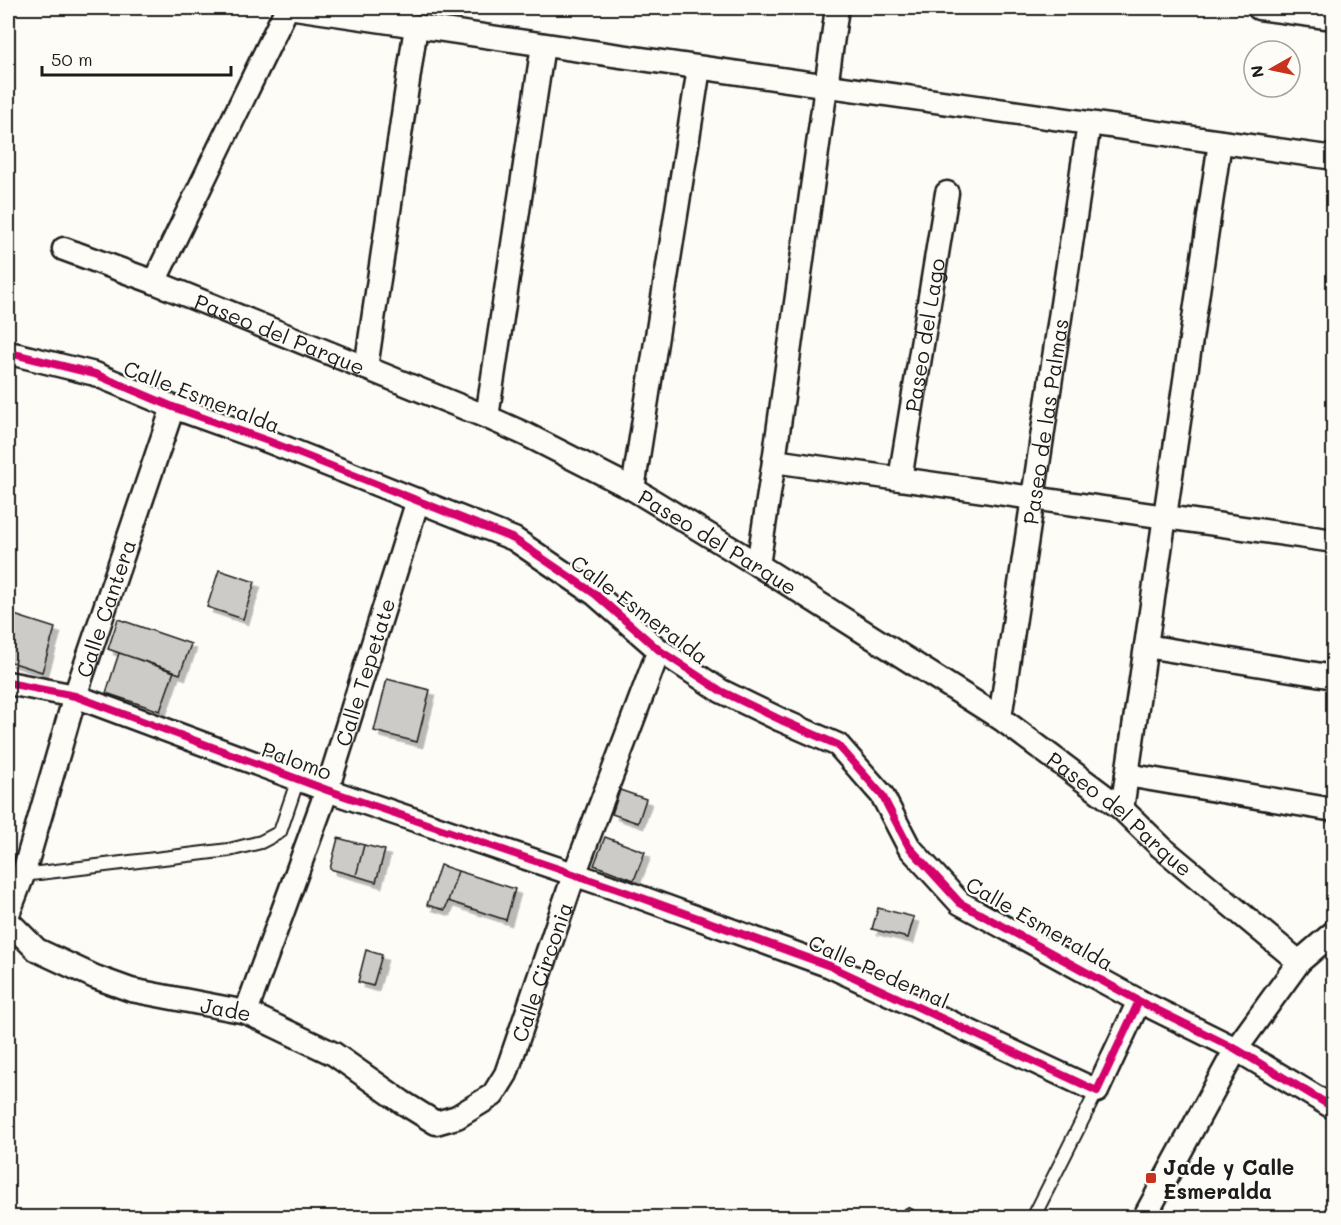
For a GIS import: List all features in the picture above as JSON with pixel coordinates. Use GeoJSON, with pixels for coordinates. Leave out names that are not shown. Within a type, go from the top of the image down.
{"type":"FeatureCollection","features":[{"type":"Feature","properties":{"kind":"street"},"geometry":{"type":"LineString","coordinates":[[154,282],[287,8]]}},
{"type":"Feature","properties":{"kind":"street"},"geometry":{"type":"LineString","coordinates":[[295,8],[1334,158]]}},
{"type":"Feature","properties":{"kind":"street"},"geometry":{"type":"LineString","coordinates":[[758,565],[837,8]]}},
{"type":"Feature","properties":{"kind":"street"},"geometry":{"type":"LineString","coordinates":[[1259,8],[1334,18]]}},
{"type":"Feature","properties":{"kind":"street"},"geometry":{"type":"LineString","coordinates":[[366,368],[416,26]]}},
{"type":"Feature","properties":{"kind":"street"},"geometry":{"type":"LineString","coordinates":[[487,417],[543,45]]}},
{"type":"Feature","properties":{"kind":"street"},"geometry":{"type":"LineString","coordinates":[[633,489],[699,68]]}},
{"type":"Feature","properties":{"kind":"street","name":"Paseo de las Palmas"},"geometry":{"type":"LineString","coordinates":[[1000,718],[1089,124]]}},
{"type":"Feature","properties":{"kind":"street"},"geometry":{"type":"LineString","coordinates":[[1122,809],[1220,142]]}},
{"type":"Feature","properties":{"kind":"street","name":"Paseo del Lago"},"geometry":{"type":"LineString","coordinates":[[900,479],[947,193]]}},
{"type":"Feature","properties":{"kind":"street","name":"Paseo del Parque"},"geometry":{"type":"LineString","coordinates":[[64,249],[154,282],[487,417],[633,489],[1000,718],[1122,809],[1161,847],[1299,962]]}},
{"type":"Feature","properties":{"kind":"street","name":"Calle Esmeralda"},"geometry":{"type":"LineString","coordinates":[[8,353],[95,374],[172,407],[268,441],[514,539],[596,594],[658,650],[721,691],[838,746],[882,795],[909,847],[960,903],[1139,1001],[1236,1049],[1334,1108]]}},
{"type":"Feature","properties":{"kind":"street","name":"Calle Cantera"},"geometry":{"type":"LineString","coordinates":[[8,914],[23,875],[75,696],[172,407]]}},
{"type":"Feature","properties":{"kind":"street"},"geometry":{"type":"LineString","coordinates":[[774,461],[1334,541]]}},
{"type":"Feature","properties":{"kind":"street","name":"Calle Tepetate"},"geometry":{"type":"LineString","coordinates":[[246,1012],[327,790],[418,500]]}},
{"type":"Feature","properties":{"kind":"street"},"geometry":{"type":"LineString","coordinates":[[1146,646],[1334,677]]}},
{"type":"Feature","properties":{"kind":"street","name":"Calle Circonia"},"geometry":{"type":"LineString","coordinates":[[436,1123],[457,1117],[493,1095],[506,1074],[574,875],[658,650]]}},
{"type":"Feature","properties":{"kind":"street","name":"Palomo"},"geometry":{"type":"LineString","coordinates":[[8,683],[75,696],[327,790],[574,875]]}},
{"type":"Feature","properties":{"kind":"street"},"geometry":{"type":"LineString","coordinates":[[1127,775],[1328,809]]}},
{"type":"Feature","properties":{"kind":"street","name":"Calle Pedernal"},"geometry":{"type":"LineString","coordinates":[[574,875],[830,966],[1097,1090]]}},
{"type":"Feature","properties":{"kind":"street","name":"Jade"},"geometry":{"type":"LineString","coordinates":[[8,921],[37,950],[95,978],[131,990],[246,1012],[334,1054],[436,1123]]}},
{"type":"Feature","properties":{"kind":"street"},"geometry":{"type":"LineString","coordinates":[[1144,1218],[1236,1049],[1299,962],[1334,932]]}},
{"type":"Feature","properties":{"kind":"street"},"geometry":{"type":"LineString","coordinates":[[1097,1090],[1139,1001]]}},
{"type":"Feature","properties":{"kind":"lane"},"geometry":{"type":"LineString","coordinates":[[23,875],[229,850],[261,842],[279,831],[297,779]]}},
{"type":"Feature","properties":{"kind":"lane"},"geometry":{"type":"LineString","coordinates":[[1033,1218],[1097,1090]]}},
{"type":"Feature","properties":{"kind":"building"},"geometry":{"type":"Polygon","coordinates":[[[219,570],[255,582],[243,619],[207,607],[219,570]]]}},
{"type":"Feature","properties":{"kind":"building"},"geometry":{"type":"Polygon","coordinates":[[[8,613],[55,628],[42,672],[8,661],[8,613]]]}},
{"type":"Feature","properties":{"kind":"building"},"geometry":{"type":"Polygon","coordinates":[[[118,619],[191,644],[180,674],[108,649],[118,619]]]}},
{"type":"Feature","properties":{"kind":"building"},"geometry":{"type":"Polygon","coordinates":[[[119,653],[174,671],[160,711],[106,693],[119,653]]]}},
{"type":"Feature","properties":{"kind":"building"},"geometry":{"type":"Polygon","coordinates":[[[387,679],[430,690],[417,742],[374,731],[387,679]]]}},
{"type":"Feature","properties":{"kind":"building"},"geometry":{"type":"Polygon","coordinates":[[[620,790],[646,799],[638,823],[612,814],[620,790]]]}},
{"type":"Feature","properties":{"kind":"building"},"geometry":{"type":"Polygon","coordinates":[[[605,837],[645,852],[634,880],[594,865],[605,837]]]}},
{"type":"Feature","properties":{"kind":"building"},"geometry":{"type":"Polygon","coordinates":[[[338,838],[364,845],[356,876],[330,869],[338,838]]]}},
{"type":"Feature","properties":{"kind":"building"},"geometry":{"type":"Polygon","coordinates":[[[364,845],[385,850],[376,882],[356,876],[364,845]]]}},
{"type":"Feature","properties":{"kind":"building"},"geometry":{"type":"Polygon","coordinates":[[[440,865],[458,871],[445,910],[427,905],[440,865]]]}},
{"type":"Feature","properties":{"kind":"building"},"geometry":{"type":"Polygon","coordinates":[[[458,871],[515,889],[506,920],[448,901],[458,871]]]}},
{"type":"Feature","properties":{"kind":"building"},"geometry":{"type":"Polygon","coordinates":[[[878,908],[914,917],[908,938],[872,929],[878,908]]]}},
{"type":"Feature","properties":{"kind":"building"},"geometry":{"type":"Polygon","coordinates":[[[366,950],[382,955],[373,986],[358,982],[366,950]]]}},
{"type":"Feature","properties":{"kind":"cycle path"},"geometry":{"type":"LineString","coordinates":[[8,353],[95,374],[173,407],[268,441],[514,539],[595,594],[659,650],[721,691],[838,745],[882,795],[909,847],[960,903],[1139,1001],[1236,1049],[1334,1108]]}},
{"type":"Feature","properties":{"kind":"cycle path"},"geometry":{"type":"LineString","coordinates":[[8,683],[75,696],[327,790],[623,891],[830,966],[1097,1091],[1139,1001]]}},
{"type":"Feature","properties":{"kind":"place","name":"Jade y Calle Esmeralda"},"geometry":{"type":"Point","coordinates":[1151,1178]}}]}
